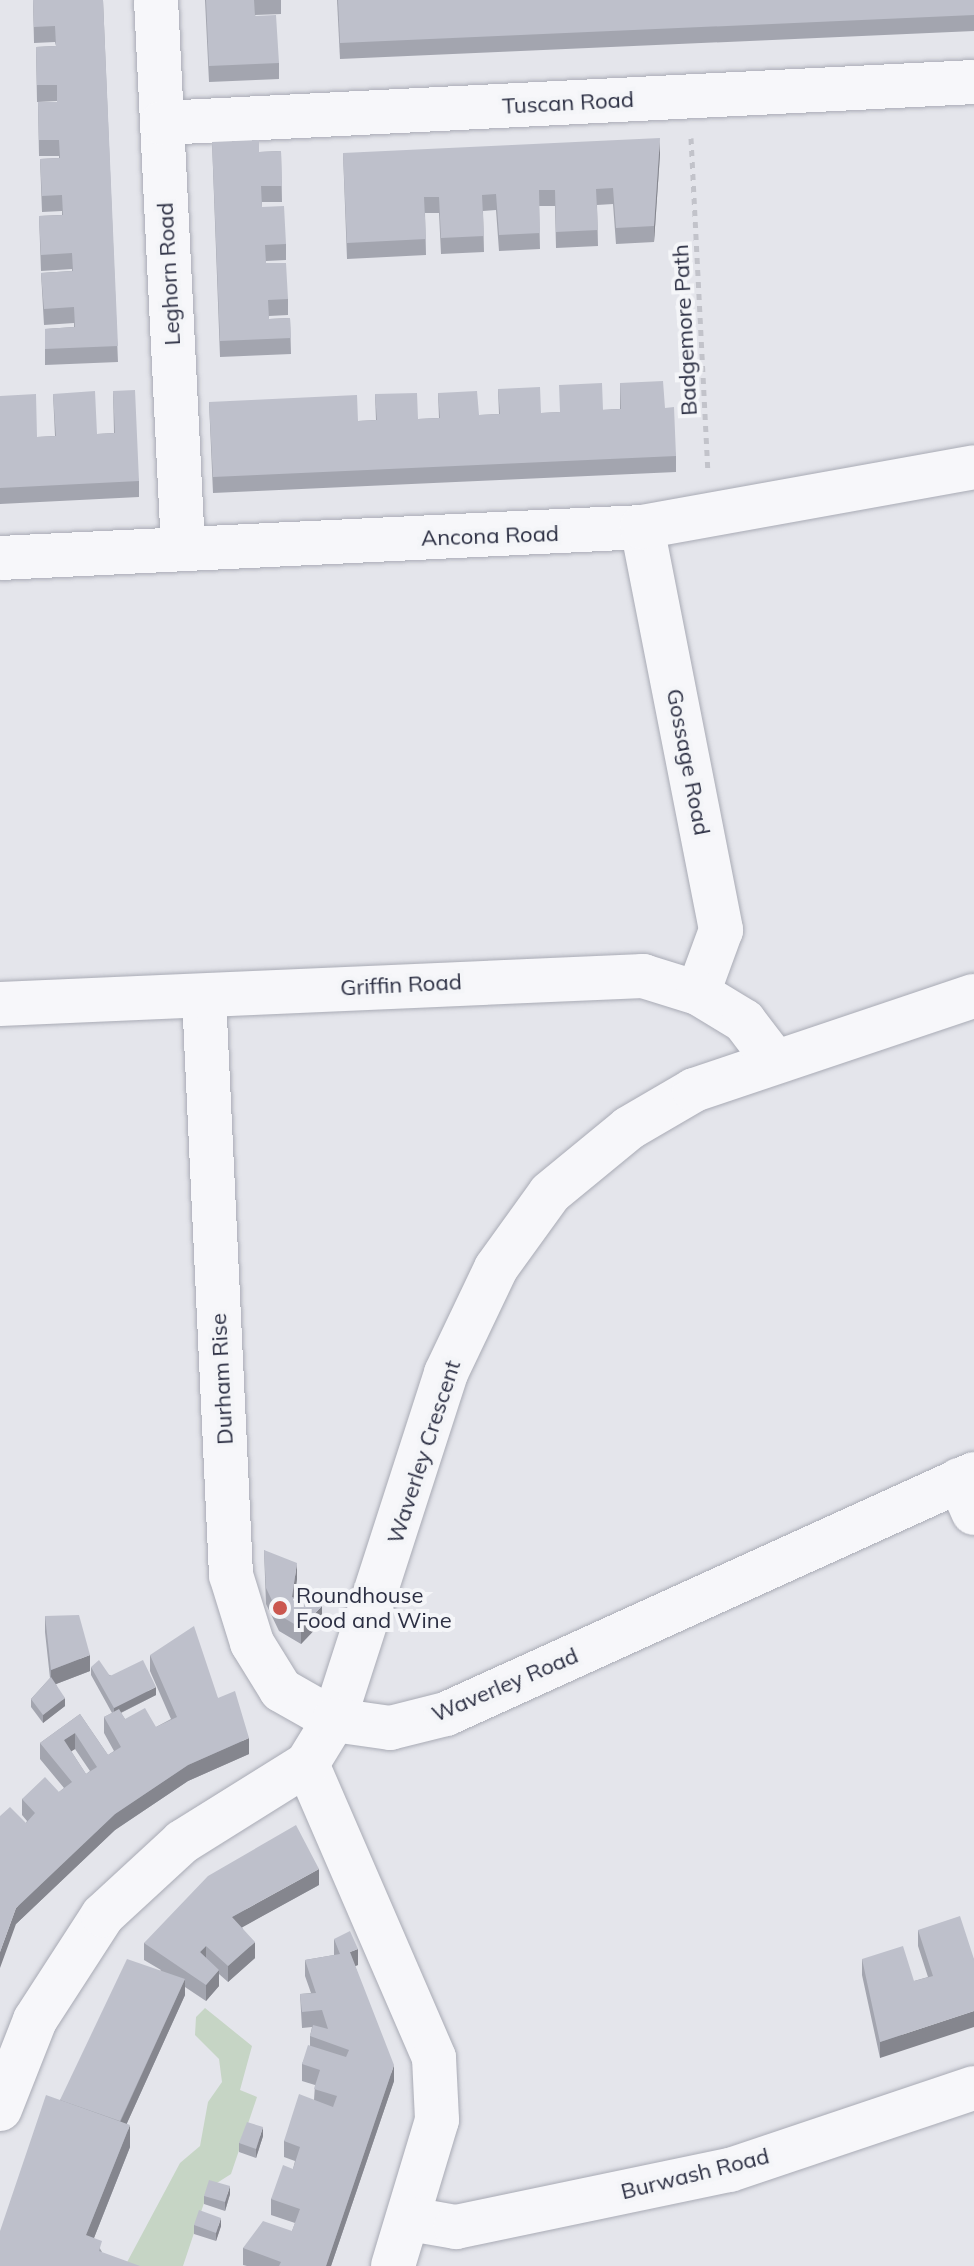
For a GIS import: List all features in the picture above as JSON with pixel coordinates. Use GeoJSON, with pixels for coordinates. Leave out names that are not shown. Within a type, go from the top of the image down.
{"type":"FeatureCollection","features":[{"type":"Feature","properties":{"kind":"street","name":"Leghorn Road"},"geometry":{"type":"LineString","coordinates":[[156,0],[183,548]]}},
{"type":"Feature","properties":{"kind":"street","name":"Tuscan Road"},"geometry":{"type":"LineString","coordinates":[[162,123],[974,82]]}},
{"type":"Feature","properties":{"kind":"street","name":"Ancona Road"},"geometry":{"type":"LineString","coordinates":[[0,558],[642,527],[974,467]]}},
{"type":"Feature","properties":{"kind":"street","name":"Gossage Road"},"geometry":{"type":"LineString","coordinates":[[642,527],[721,930],[698,993]]}},
{"type":"Feature","properties":{"kind":"street","name":"Griffin Road"},"geometry":{"type":"LineString","coordinates":[[0,1004],[643,976],[698,993],[744,1021],[773,1059]]}},
{"type":"Feature","properties":{"kind":"street","name":"Durham Rise"},"geometry":{"type":"LineString","coordinates":[[204,996],[231,1575],[252,1643],[281,1690],[334,1720]]}},
{"type":"Feature","properties":{"kind":"street","name":"Waverley Crescent"},"geometry":{"type":"LineString","coordinates":[[334,1720],[446,1373],[496,1268],[550,1193],[629,1128],[694,1090],[773,1059],[974,996]]}},
{"type":"Feature","properties":{"kind":"street","name":"Waverley Road"},"geometry":{"type":"LineString","coordinates":[[334,1720],[390,1728],[446,1714],[969,1489]]}},
{"type":"Feature","properties":{"kind":"street"},"geometry":{"type":"LineString","coordinates":[[0,2109],[35,2020],[103,1915],[182,1842],[307,1764],[334,1720]]}},
{"type":"Feature","properties":{"kind":"street"},"geometry":{"type":"LineString","coordinates":[[307,1764],[434,2058],[437,2120],[410,2219],[393,2266]]}},
{"type":"Feature","properties":{"kind":"street","name":"Burwash Road"},"geometry":{"type":"LineString","coordinates":[[410,2219],[456,2227],[730,2170],[974,2088]]}},
{"type":"Feature","properties":{"kind":"path","name":"Badgemore Path"},"geometry":{"type":"LineString","coordinates":[[689,97],[708,481]]}},
{"type":"Feature","properties":{"kind":"green space"},"geometry":{"type":"Polygon","coordinates":[[[205,2008],[252,2046],[240,2090],[257,2097],[231,2174],[209,2188],[183,2266],[125,2266],[180,2163],[200,2146],[208,2102],[222,2082],[219,2059],[195,2035],[196,2017],[205,2008]]]}},
{"type":"Feature","properties":{"kind":"building"},"geometry":{"type":"Polygon","coordinates":[[[33,0],[103,0],[118,346],[45,349],[45,329],[75,327],[74,307],[44,309],[41,273],[73,271],[72,253],[41,255],[39,216],[63,215],[62,195],[42,196],[40,159],[60,158],[59,140],[39,140],[38,102],[57,102],[57,85],[37,85],[36,47],[56,46],[55,26],[34,27],[33,0]]]}},
{"type":"Feature","properties":{"kind":"building"},"geometry":{"type":"Polygon","coordinates":[[[206,0],[254,0],[255,16],[276,15],[279,63],[209,66],[206,0]]]}},
{"type":"Feature","properties":{"kind":"building"},"geometry":{"type":"Polygon","coordinates":[[[338,0],[974,0],[974,15],[340,43],[338,0]]]}},
{"type":"Feature","properties":{"kind":"building"},"geometry":{"type":"Polygon","coordinates":[[[660,138],[654,226],[616,228],[613,188],[596,189],[598,230],[556,232],[555,190],[539,190],[540,233],[499,235],[496,194],[482,195],[484,236],[441,238],[439,197],[424,197],[426,239],[347,243],[343,153],[660,138]]]}},
{"type":"Feature","properties":{"kind":"building"},"geometry":{"type":"Polygon","coordinates":[[[259,140],[259,152],[281,151],[282,186],[261,186],[262,207],[284,206],[286,244],[265,245],[266,263],[286,263],[288,299],[268,300],[269,319],[290,318],[291,338],[220,341],[212,142],[259,140]]]}},
{"type":"Feature","properties":{"kind":"building"},"geometry":{"type":"Polygon","coordinates":[[[663,381],[665,408],[674,407],[676,456],[213,477],[209,402],[357,395],[358,421],[377,420],[375,394],[417,393],[418,419],[440,418],[438,393],[477,391],[479,415],[500,414],[498,389],[540,387],[541,413],[560,412],[559,385],[602,383],[603,410],[621,409],[620,383],[663,381]]]}},
{"type":"Feature","properties":{"kind":"building"},"geometry":{"type":"Polygon","coordinates":[[[135,390],[139,481],[0,488],[0,396],[36,394],[37,437],[56,436],[53,394],[95,391],[97,434],[115,433],[113,391],[135,390]]]}},
{"type":"Feature","properties":{"kind":"building"},"geometry":{"type":"Polygon","coordinates":[[[264,1550],[297,1563],[292,1597],[322,1606],[301,1628],[279,1615],[266,1588],[264,1550]]]}},
{"type":"Feature","properties":{"kind":"building"},"geometry":{"type":"Polygon","coordinates":[[[79,1615],[90,1655],[51,1670],[45,1616],[79,1615]]]}},
{"type":"Feature","properties":{"kind":"building"},"geometry":{"type":"Polygon","coordinates":[[[194,1626],[218,1698],[235,1691],[249,1738],[188,1765],[115,1814],[16,1908],[0,1952],[0,1816],[10,1807],[26,1823],[35,1813],[22,1799],[45,1777],[59,1792],[72,1782],[40,1743],[80,1714],[108,1755],[121,1747],[104,1717],[119,1709],[125,1719],[145,1708],[156,1727],[177,1717],[150,1655],[194,1626]],[[75,1733],[64,1740],[86,1774],[97,1767],[75,1733]]]}},
{"type":"Feature","properties":{"kind":"building"},"geometry":{"type":"Polygon","coordinates":[[[99,1660],[110,1676],[143,1660],[156,1687],[114,1708],[91,1667],[99,1660]]]}},
{"type":"Feature","properties":{"kind":"building"},"geometry":{"type":"Polygon","coordinates":[[[51,1677],[65,1698],[43,1715],[31,1699],[51,1677]]]}},
{"type":"Feature","properties":{"kind":"building"},"geometry":{"type":"Polygon","coordinates":[[[296,1825],[319,1869],[232,1917],[255,1942],[228,1966],[206,1946],[200,1952],[219,1970],[206,1985],[144,1943],[208,1876],[296,1825]]]}},
{"type":"Feature","properties":{"kind":"building"},"geometry":{"type":"Polygon","coordinates":[[[960,1916],[974,1959],[974,2011],[880,2042],[862,1959],[903,1946],[914,1981],[933,1976],[918,1930],[960,1916]]]}},
{"type":"Feature","properties":{"kind":"building"},"geometry":{"type":"Polygon","coordinates":[[[350,1931],[358,1949],[350,1952],[394,2065],[326,2266],[279,2266],[281,2262],[243,2248],[263,2221],[292,2231],[300,2209],[271,2199],[283,2165],[293,2169],[300,2147],[284,2141],[299,2094],[333,2107],[337,2096],[314,2089],[320,2070],[302,2064],[308,2045],[346,2057],[349,2050],[310,2036],[313,2025],[328,2029],[322,2010],[302,2012],[300,1994],[316,1993],[305,1960],[340,1954],[334,1939],[350,1931]]]}},
{"type":"Feature","properties":{"kind":"building"},"geometry":{"type":"Polygon","coordinates":[[[127,1959],[185,1979],[120,2121],[60,2100],[127,1959]]]}},
{"type":"Feature","properties":{"kind":"building"},"geometry":{"type":"Polygon","coordinates":[[[46,2095],[130,2125],[86,2235],[102,2241],[99,2251],[140,2266],[0,2266],[0,2231],[46,2095]]]}},
{"type":"Feature","properties":{"kind":"building"},"geometry":{"type":"Polygon","coordinates":[[[247,2122],[263,2127],[256,2149],[239,2143],[247,2122]]]}},
{"type":"Feature","properties":{"kind":"building"},"geometry":{"type":"Polygon","coordinates":[[[209,2180],[230,2186],[225,2202],[204,2196],[209,2180]]]}},
{"type":"Feature","properties":{"kind":"building"},"geometry":{"type":"Polygon","coordinates":[[[199,2210],[221,2218],[216,2233],[194,2225],[199,2210]]]}},
{"type":"Feature","properties":{"kind":"place","name":"Roundhouse Food and Wine"},"geometry":{"type":"Point","coordinates":[280,1608]}}]}
